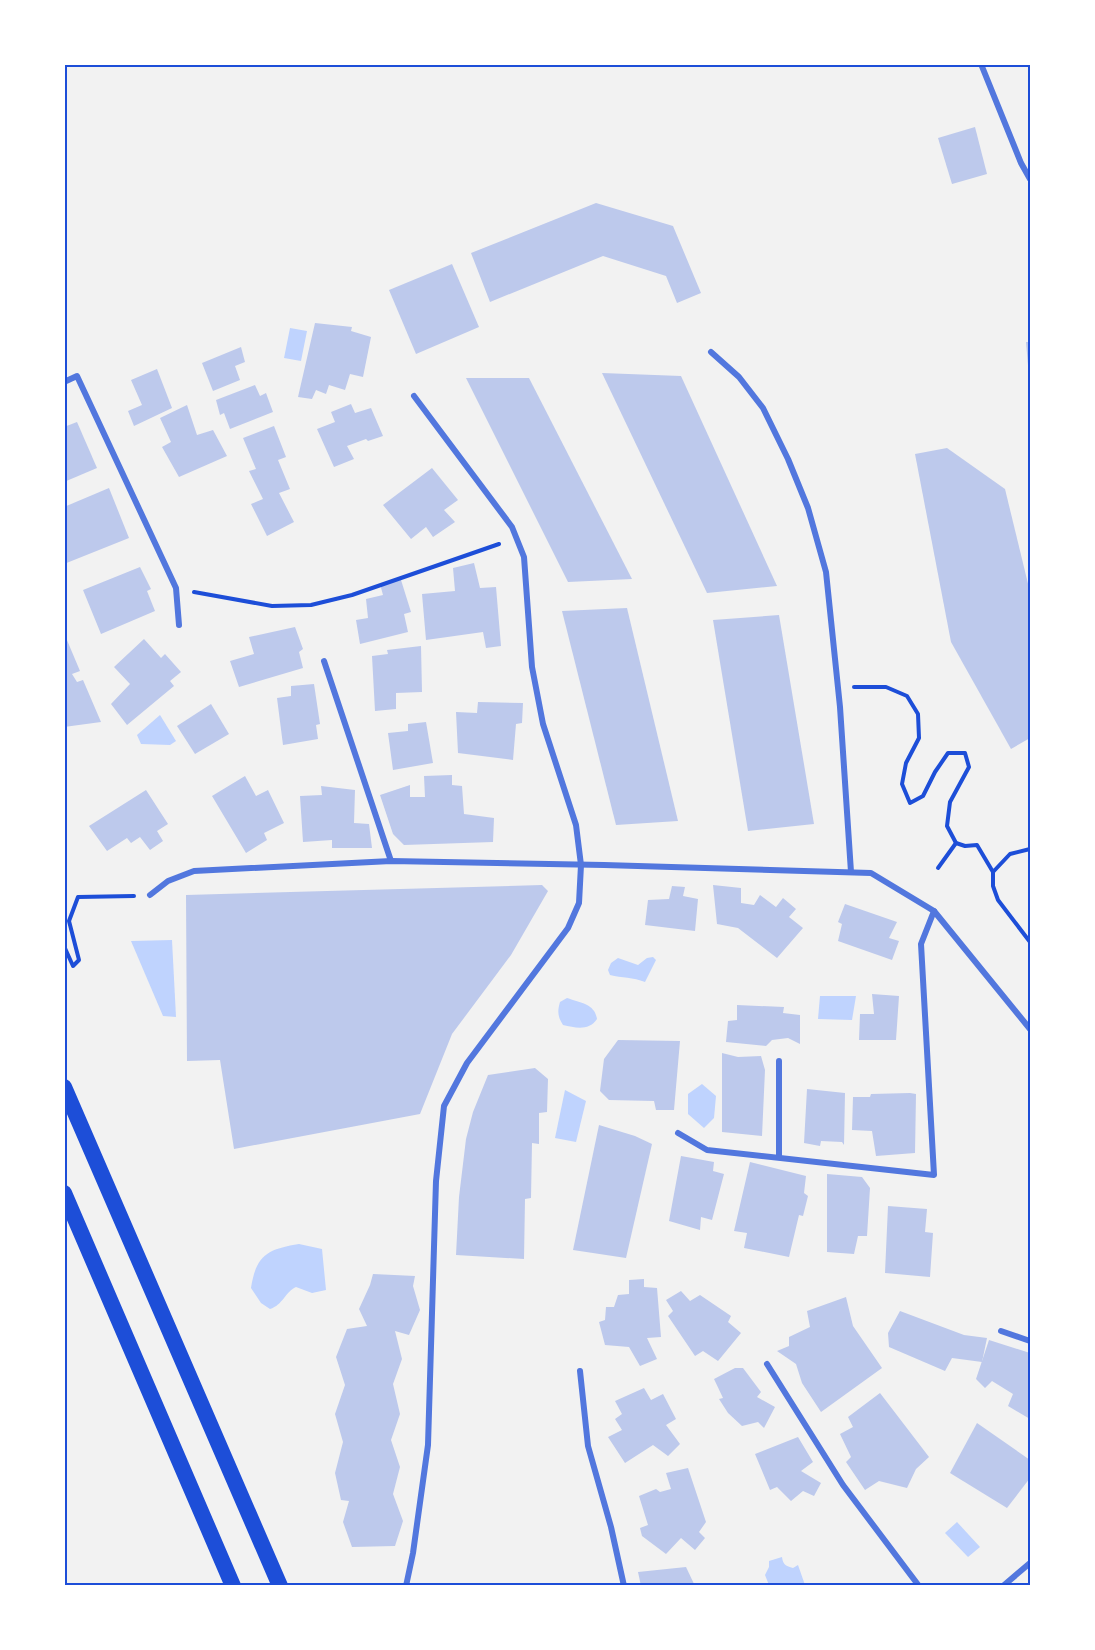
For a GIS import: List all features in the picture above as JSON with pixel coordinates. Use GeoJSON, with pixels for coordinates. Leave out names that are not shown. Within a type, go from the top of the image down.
{"type":"FeatureCollection","features":[{"type":"Feature","properties":{"kind":"highway"},"geometry":{"type":"LineString","coordinates":[[64,1087],[281,1585]]}},
{"type":"Feature","properties":{"kind":"highway"},"geometry":{"type":"LineString","coordinates":[[64,1193],[233,1586]]}},
{"type":"Feature","properties":{"kind":"street"},"geometry":{"type":"LineString","coordinates":[[981,64],[1030,179]]}},
{"type":"Feature","properties":{"kind":"street"},"geometry":{"type":"LineString","coordinates":[[711,352],[739,377],[763,408],[788,459],[808,508],[826,572],[838,687],[851,872]]}},
{"type":"Feature","properties":{"kind":"street"},"geometry":{"type":"LineString","coordinates":[[64,381],[77,376],[176,588],[179,625]]}},
{"type":"Feature","properties":{"kind":"street"},"geometry":{"type":"LineString","coordinates":[[406,1586],[413,1553],[428,1445],[436,1181],[444,1106],[467,1062],[568,928],[579,903],[580,866],[576,825],[540,712],[532,667],[524,557],[512,526],[414,396]]}},
{"type":"Feature","properties":{"kind":"street"},"geometry":{"type":"LineString","coordinates":[[324,662],[391,861]]}},
{"type":"Feature","properties":{"kind":"street"},"geometry":{"type":"LineString","coordinates":[[150,895],[168,881],[194,871],[391,861],[580,866],[603,864],[871,873],[934,911],[1030,1029]]}},
{"type":"Feature","properties":{"kind":"street"},"geometry":{"type":"LineString","coordinates":[[678,1133],[707,1150],[934,1175],[921,944],[934,911]]}},
{"type":"Feature","properties":{"kind":"street"},"geometry":{"type":"LineString","coordinates":[[779,1061],[779,1157]]}},
{"type":"Feature","properties":{"kind":"street"},"geometry":{"type":"LineString","coordinates":[[1001,1331],[1030,1341]]}},
{"type":"Feature","properties":{"kind":"street"},"geometry":{"type":"LineString","coordinates":[[767,1364],[843,1485],[919,1586]]}},
{"type":"Feature","properties":{"kind":"street"},"geometry":{"type":"LineString","coordinates":[[580,1371],[588,1446],[611,1527],[624,1586]]}},
{"type":"Feature","properties":{"kind":"street"},"geometry":{"type":"LineString","coordinates":[[1003,1586],[1030,1563]]}},
{"type":"Feature","properties":{"kind":"path"},"geometry":{"type":"LineString","coordinates":[[176,588],[273,606],[311,605],[352,596],[517,538]]}},
{"type":"Feature","properties":{"kind":"path"},"geometry":{"type":"LineString","coordinates":[[838,687],[886,687],[907,696],[918,714],[919,738],[906,763],[902,784],[910,803],[923,796],[948,753],[965,753],[969,767],[950,802],[947,826],[956,843],[965,846],[977,845],[993,872],[993,886],[998,900],[1030,942]]}},
{"type":"Feature","properties":{"kind":"path"},"geometry":{"type":"LineString","coordinates":[[938,868],[956,843]]}},
{"type":"Feature","properties":{"kind":"path"},"geometry":{"type":"LineString","coordinates":[[993,872],[1010,854],[1030,849]]}},
{"type":"Feature","properties":{"kind":"path"},"geometry":{"type":"LineString","coordinates":[[64,946],[73,966],[79,960],[69,921],[78,897],[150,895]]}},
{"type":"Feature","properties":{"kind":"water"},"geometry":{"type":"Polygon","coordinates":[[[290,328],[307,331],[301,361],[284,358],[290,328]]]}},
{"type":"Feature","properties":{"kind":"water"},"geometry":{"type":"Polygon","coordinates":[[[160,715],[176,741],[170,745],[141,744],[137,735],[160,715]]]}},
{"type":"Feature","properties":{"kind":"water"},"geometry":{"type":"Polygon","coordinates":[[[172,940],[176,1017],[163,1016],[131,941],[172,940]]]}},
{"type":"Feature","properties":{"kind":"water"},"geometry":{"type":"Polygon","coordinates":[[[653,957],[656,960],[645,982],[610,975],[608,970],[611,963],[618,958],[638,965],[647,958],[653,957]]]}},
{"type":"Feature","properties":{"kind":"water"},"geometry":{"type":"Polygon","coordinates":[[[820,996],[856,996],[852,1020],[818,1019],[820,996]]]}},
{"type":"Feature","properties":{"kind":"water"},"geometry":{"type":"Polygon","coordinates":[[[567,998],[590,1007],[596,1014],[597,1019],[594,1023],[577,1028],[563,1025],[558,1009],[560,1002],[567,998]]]}},
{"type":"Feature","properties":{"kind":"water"},"geometry":{"type":"Polygon","coordinates":[[[702,1084],[716,1096],[714,1118],[704,1128],[688,1114],[688,1094],[702,1084]]]}},
{"type":"Feature","properties":{"kind":"water"},"geometry":{"type":"Polygon","coordinates":[[[565,1090],[586,1101],[576,1142],[555,1138],[565,1090]]]}},
{"type":"Feature","properties":{"kind":"water"},"geometry":{"type":"Polygon","coordinates":[[[299,1244],[322,1249],[326,1290],[312,1293],[296,1287],[278,1305],[270,1309],[261,1303],[251,1288],[256,1268],[265,1255],[272,1251],[299,1244]]]}},
{"type":"Feature","properties":{"kind":"water"},"geometry":{"type":"Polygon","coordinates":[[[957,1522],[980,1547],[968,1557],[945,1533],[957,1522]]]}},
{"type":"Feature","properties":{"kind":"water"},"geometry":{"type":"Polygon","coordinates":[[[782,1557],[787,1566],[793,1568],[798,1565],[805,1585],[769,1585],[765,1575],[769,1561],[782,1557]]]}},
{"type":"Feature","properties":{"kind":"building"},"geometry":{"type":"Polygon","coordinates":[[[975,127],[987,174],[952,184],[938,138],[975,127]]]}},
{"type":"Feature","properties":{"kind":"building"},"geometry":{"type":"Polygon","coordinates":[[[596,203],[673,226],[701,293],[677,303],[666,276],[603,256],[490,302],[471,253],[596,203]]]}},
{"type":"Feature","properties":{"kind":"building"},"geometry":{"type":"Polygon","coordinates":[[[452,264],[479,327],[416,354],[389,290],[452,264]]]}},
{"type":"Feature","properties":{"kind":"building"},"geometry":{"type":"Polygon","coordinates":[[[315,323],[352,327],[351,331],[371,337],[363,377],[350,374],[345,390],[329,385],[326,394],[316,390],[312,399],[298,397],[315,323]]]}},
{"type":"Feature","properties":{"kind":"building"},"geometry":{"type":"Polygon","coordinates":[[[1026,342],[1030,342],[1030,377],[1029,377],[1026,342]]]}},
{"type":"Feature","properties":{"kind":"building"},"geometry":{"type":"Polygon","coordinates":[[[241,347],[245,362],[235,366],[240,380],[213,391],[202,363],[241,347]]]}},
{"type":"Feature","properties":{"kind":"building"},"geometry":{"type":"Polygon","coordinates":[[[157,369],[172,408],[134,426],[128,411],[142,405],[131,380],[157,369]]]}},
{"type":"Feature","properties":{"kind":"building"},"geometry":{"type":"Polygon","coordinates":[[[602,373],[681,376],[777,586],[707,593],[602,373]]]}},
{"type":"Feature","properties":{"kind":"building"},"geometry":{"type":"Polygon","coordinates":[[[466,378],[529,378],[632,579],[568,582],[466,378]]]}},
{"type":"Feature","properties":{"kind":"building"},"geometry":{"type":"Polygon","coordinates":[[[255,385],[260,396],[266,393],[273,412],[230,429],[224,413],[220,415],[216,400],[255,385]]]}},
{"type":"Feature","properties":{"kind":"building"},"geometry":{"type":"Polygon","coordinates":[[[351,404],[355,413],[371,408],[383,436],[347,446],[354,459],[334,467],[317,429],[335,422],[331,412],[351,404]]]}},
{"type":"Feature","properties":{"kind":"building"},"geometry":{"type":"Polygon","coordinates":[[[187,405],[197,435],[213,430],[227,456],[179,477],[162,447],[171,442],[160,418],[187,405]]]}},
{"type":"Feature","properties":{"kind":"building"},"geometry":{"type":"Polygon","coordinates":[[[77,422],[97,468],[64,482],[64,427],[77,422]]]}},
{"type":"Feature","properties":{"kind":"building"},"geometry":{"type":"Polygon","coordinates":[[[274,426],[286,457],[278,460],[290,489],[279,493],[294,522],[267,536],[251,504],[263,499],[249,471],[256,469],[243,438],[274,426]]]}},
{"type":"Feature","properties":{"kind":"building"},"geometry":{"type":"Polygon","coordinates":[[[947,448],[1005,489],[1030,592],[1030,738],[1011,749],[951,642],[915,454],[947,448]]]}},
{"type":"Feature","properties":{"kind":"building"},"geometry":{"type":"Polygon","coordinates":[[[432,468],[458,500],[444,510],[455,522],[433,537],[426,527],[411,539],[383,505],[432,468]]]}},
{"type":"Feature","properties":{"kind":"building"},"geometry":{"type":"Polygon","coordinates":[[[109,488],[129,538],[64,564],[64,507],[109,488]]]}},
{"type":"Feature","properties":{"kind":"building"},"geometry":{"type":"Polygon","coordinates":[[[474,563],[480,588],[496,587],[501,646],[486,648],[483,632],[426,640],[422,594],[455,591],[453,568],[474,563]]]}},
{"type":"Feature","properties":{"kind":"building"},"geometry":{"type":"Polygon","coordinates":[[[140,567],[151,589],[147,591],[155,611],[101,634],[83,590],[140,567]]]}},
{"type":"Feature","properties":{"kind":"building"},"geometry":{"type":"Polygon","coordinates":[[[401,580],[411,612],[404,614],[408,632],[360,644],[356,620],[368,618],[366,599],[383,595],[380,584],[401,580]]]}},
{"type":"Feature","properties":{"kind":"building"},"geometry":{"type":"Polygon","coordinates":[[[627,608],[678,821],[616,825],[562,611],[627,608]]]}},
{"type":"Feature","properties":{"kind":"building"},"geometry":{"type":"Polygon","coordinates":[[[779,615],[814,824],[748,831],[713,620],[779,615]]]}},
{"type":"Feature","properties":{"kind":"building"},"geometry":{"type":"Polygon","coordinates":[[[295,627],[303,649],[299,652],[303,668],[239,687],[230,661],[254,654],[249,637],[295,627]]]}},
{"type":"Feature","properties":{"kind":"building"},"geometry":{"type":"Polygon","coordinates":[[[64,633],[80,671],[72,674],[77,682],[83,680],[101,722],[64,727],[64,633]]]}},
{"type":"Feature","properties":{"kind":"building"},"geometry":{"type":"Polygon","coordinates":[[[144,639],[161,658],[165,654],[181,672],[170,681],[174,686],[127,725],[111,704],[130,684],[114,667],[144,639]]]}},
{"type":"Feature","properties":{"kind":"building"},"geometry":{"type":"Polygon","coordinates":[[[421,646],[422,692],[396,693],[396,709],[375,711],[372,656],[388,654],[387,650],[421,646]]]}},
{"type":"Feature","properties":{"kind":"building"},"geometry":{"type":"Polygon","coordinates":[[[314,684],[320,724],[316,725],[318,739],[283,745],[277,698],[291,696],[291,686],[314,684]]]}},
{"type":"Feature","properties":{"kind":"building"},"geometry":{"type":"Polygon","coordinates":[[[478,702],[523,703],[522,723],[516,724],[513,760],[458,753],[456,712],[477,713],[478,702]]]}},
{"type":"Feature","properties":{"kind":"building"},"geometry":{"type":"Polygon","coordinates":[[[211,704],[229,734],[195,754],[177,726],[211,704]]]}},
{"type":"Feature","properties":{"kind":"building"},"geometry":{"type":"Polygon","coordinates":[[[426,722],[433,763],[393,770],[388,733],[408,731],[408,724],[426,722]]]}},
{"type":"Feature","properties":{"kind":"building"},"geometry":{"type":"Polygon","coordinates":[[[452,775],[452,785],[462,786],[464,814],[494,818],[493,842],[404,845],[393,834],[380,795],[410,785],[410,797],[425,797],[424,776],[452,775]]]}},
{"type":"Feature","properties":{"kind":"building"},"geometry":{"type":"Polygon","coordinates":[[[245,776],[256,796],[268,790],[284,823],[264,833],[267,840],[246,853],[212,796],[245,776]]]}},
{"type":"Feature","properties":{"kind":"building"},"geometry":{"type":"Polygon","coordinates":[[[321,786],[355,790],[354,823],[369,824],[372,848],[332,848],[332,840],[303,842],[300,796],[322,795],[321,786]]]}},
{"type":"Feature","properties":{"kind":"building"},"geometry":{"type":"Polygon","coordinates":[[[146,790],[168,824],[157,831],[163,841],[150,850],[140,837],[131,843],[127,838],[107,851],[89,826],[146,790]]]}},
{"type":"Feature","properties":{"kind":"building"},"geometry":{"type":"Polygon","coordinates":[[[542,885],[548,891],[511,955],[452,1034],[420,1114],[234,1149],[220,1060],[187,1061],[186,895],[542,885]]]}},
{"type":"Feature","properties":{"kind":"building"},"geometry":{"type":"Polygon","coordinates":[[[713,885],[741,888],[741,903],[754,905],[760,895],[776,907],[783,898],[796,909],[789,917],[803,928],[777,958],[738,928],[717,924],[713,885]]]}},
{"type":"Feature","properties":{"kind":"building"},"geometry":{"type":"Polygon","coordinates":[[[672,886],[685,887],[683,896],[698,899],[695,931],[645,925],[648,900],[669,899],[672,886]]]}},
{"type":"Feature","properties":{"kind":"building"},"geometry":{"type":"Polygon","coordinates":[[[845,904],[897,922],[889,938],[899,941],[892,960],[838,941],[842,924],[838,922],[845,904]]]}},
{"type":"Feature","properties":{"kind":"building"},"geometry":{"type":"Polygon","coordinates":[[[872,994],[899,996],[896,1040],[859,1040],[860,1014],[874,1014],[872,994]]]}},
{"type":"Feature","properties":{"kind":"building"},"geometry":{"type":"Polygon","coordinates":[[[737,1005],[784,1007],[783,1013],[800,1015],[800,1044],[788,1038],[772,1040],[766,1046],[726,1042],[728,1021],[737,1020],[737,1005]]]}},
{"type":"Feature","properties":{"kind":"building"},"geometry":{"type":"Polygon","coordinates":[[[618,1040],[680,1041],[674,1110],[656,1110],[654,1101],[609,1100],[600,1091],[604,1059],[618,1040]]]}},
{"type":"Feature","properties":{"kind":"building"},"geometry":{"type":"Polygon","coordinates":[[[722,1053],[738,1057],[761,1056],[765,1070],[762,1136],[722,1132],[722,1053]]]}},
{"type":"Feature","properties":{"kind":"building"},"geometry":{"type":"Polygon","coordinates":[[[535,1068],[548,1079],[547,1112],[539,1113],[539,1144],[532,1143],[531,1198],[525,1199],[524,1259],[456,1255],[459,1197],[466,1139],[473,1112],[488,1075],[535,1068]]]}},
{"type":"Feature","properties":{"kind":"building"},"geometry":{"type":"Polygon","coordinates":[[[807,1089],[845,1093],[844,1145],[842,1142],[821,1141],[820,1146],[804,1143],[807,1089]]]}},
{"type":"Feature","properties":{"kind":"building"},"geometry":{"type":"Polygon","coordinates":[[[916,1094],[915,1153],[876,1156],[872,1131],[852,1130],[853,1097],[916,1094]]]}},
{"type":"Feature","properties":{"kind":"building"},"geometry":{"type":"Polygon","coordinates":[[[599,1125],[652,1144],[626,1258],[573,1250],[599,1125]]]}},
{"type":"Feature","properties":{"kind":"building"},"geometry":{"type":"Polygon","coordinates":[[[681,1156],[714,1162],[713,1171],[724,1174],[712,1220],[701,1217],[700,1230],[669,1221],[681,1156]]]}},
{"type":"Feature","properties":{"kind":"building"},"geometry":{"type":"Polygon","coordinates":[[[750,1162],[806,1176],[804,1193],[808,1196],[803,1216],[799,1215],[789,1257],[744,1248],[747,1233],[734,1231],[750,1162]]]}},
{"type":"Feature","properties":{"kind":"building"},"geometry":{"type":"Polygon","coordinates":[[[827,1174],[862,1177],[870,1188],[867,1236],[858,1236],[854,1254],[827,1252],[827,1174]]]}},
{"type":"Feature","properties":{"kind":"building"},"geometry":{"type":"Polygon","coordinates":[[[888,1206],[927,1209],[925,1232],[933,1233],[930,1277],[885,1273],[888,1206]]]}},
{"type":"Feature","properties":{"kind":"building"},"geometry":{"type":"Polygon","coordinates":[[[373,1274],[415,1276],[413,1286],[420,1310],[409,1335],[395,1331],[402,1359],[393,1384],[400,1414],[391,1440],[400,1467],[393,1494],[403,1521],[395,1546],[352,1547],[343,1522],[349,1501],[341,1500],[335,1473],[343,1442],[335,1414],[345,1385],[336,1357],[347,1329],[367,1326],[359,1309],[373,1274]]]}},
{"type":"Feature","properties":{"kind":"building"},"geometry":{"type":"Polygon","coordinates":[[[644,1279],[644,1287],[657,1288],[661,1337],[647,1338],[657,1359],[640,1366],[629,1347],[605,1345],[599,1322],[605,1320],[606,1307],[614,1307],[618,1295],[629,1294],[629,1280],[644,1279]]]}},
{"type":"Feature","properties":{"kind":"building"},"geometry":{"type":"Polygon","coordinates":[[[681,1291],[690,1301],[700,1295],[731,1316],[728,1322],[741,1333],[718,1361],[703,1351],[695,1356],[668,1316],[673,1311],[666,1300],[681,1291]]]}},
{"type":"Feature","properties":{"kind":"building"},"geometry":{"type":"Polygon","coordinates":[[[846,1297],[853,1326],[882,1368],[821,1412],[802,1383],[796,1364],[777,1351],[789,1346],[789,1337],[810,1327],[807,1311],[846,1297]]]}},
{"type":"Feature","properties":{"kind":"building"},"geometry":{"type":"Polygon","coordinates":[[[900,1311],[964,1335],[987,1338],[982,1362],[952,1358],[945,1371],[889,1347],[888,1333],[900,1311]]]}},
{"type":"Feature","properties":{"kind":"building"},"geometry":{"type":"Polygon","coordinates":[[[989,1340],[1030,1353],[1030,1419],[1008,1406],[1013,1394],[992,1381],[985,1388],[976,1379],[989,1340]]]}},
{"type":"Feature","properties":{"kind":"building"},"geometry":{"type":"Polygon","coordinates":[[[735,1368],[743,1368],[761,1392],[757,1397],[775,1407],[764,1428],[758,1422],[742,1426],[728,1413],[719,1399],[723,1398],[714,1379],[735,1368]]]}},
{"type":"Feature","properties":{"kind":"building"},"geometry":{"type":"Polygon","coordinates":[[[644,1388],[651,1400],[663,1394],[676,1419],[666,1425],[680,1444],[668,1456],[653,1445],[625,1463],[608,1437],[622,1430],[615,1419],[622,1414],[615,1401],[644,1388]]]}},
{"type":"Feature","properties":{"kind":"building"},"geometry":{"type":"Polygon","coordinates":[[[880,1393],[929,1457],[916,1469],[907,1488],[879,1481],[865,1490],[846,1462],[851,1457],[840,1434],[853,1427],[848,1417],[880,1393]]]}},
{"type":"Feature","properties":{"kind":"building"},"geometry":{"type":"Polygon","coordinates":[[[977,1423],[1030,1460],[1030,1478],[1007,1508],[950,1473],[977,1423]]]}},
{"type":"Feature","properties":{"kind":"building"},"geometry":{"type":"Polygon","coordinates":[[[798,1437],[813,1462],[801,1471],[821,1483],[814,1496],[803,1491],[791,1501],[777,1487],[770,1490],[755,1454],[798,1437]]]}},
{"type":"Feature","properties":{"kind":"building"},"geometry":{"type":"Polygon","coordinates":[[[688,1468],[706,1522],[699,1532],[705,1538],[695,1550],[681,1538],[666,1554],[642,1536],[640,1528],[648,1525],[639,1496],[656,1489],[660,1492],[671,1489],[666,1473],[688,1468]]]}},
{"type":"Feature","properties":{"kind":"building"},"geometry":{"type":"Polygon","coordinates":[[[686,1567],[695,1586],[641,1586],[638,1572],[686,1567]]]}}]}
